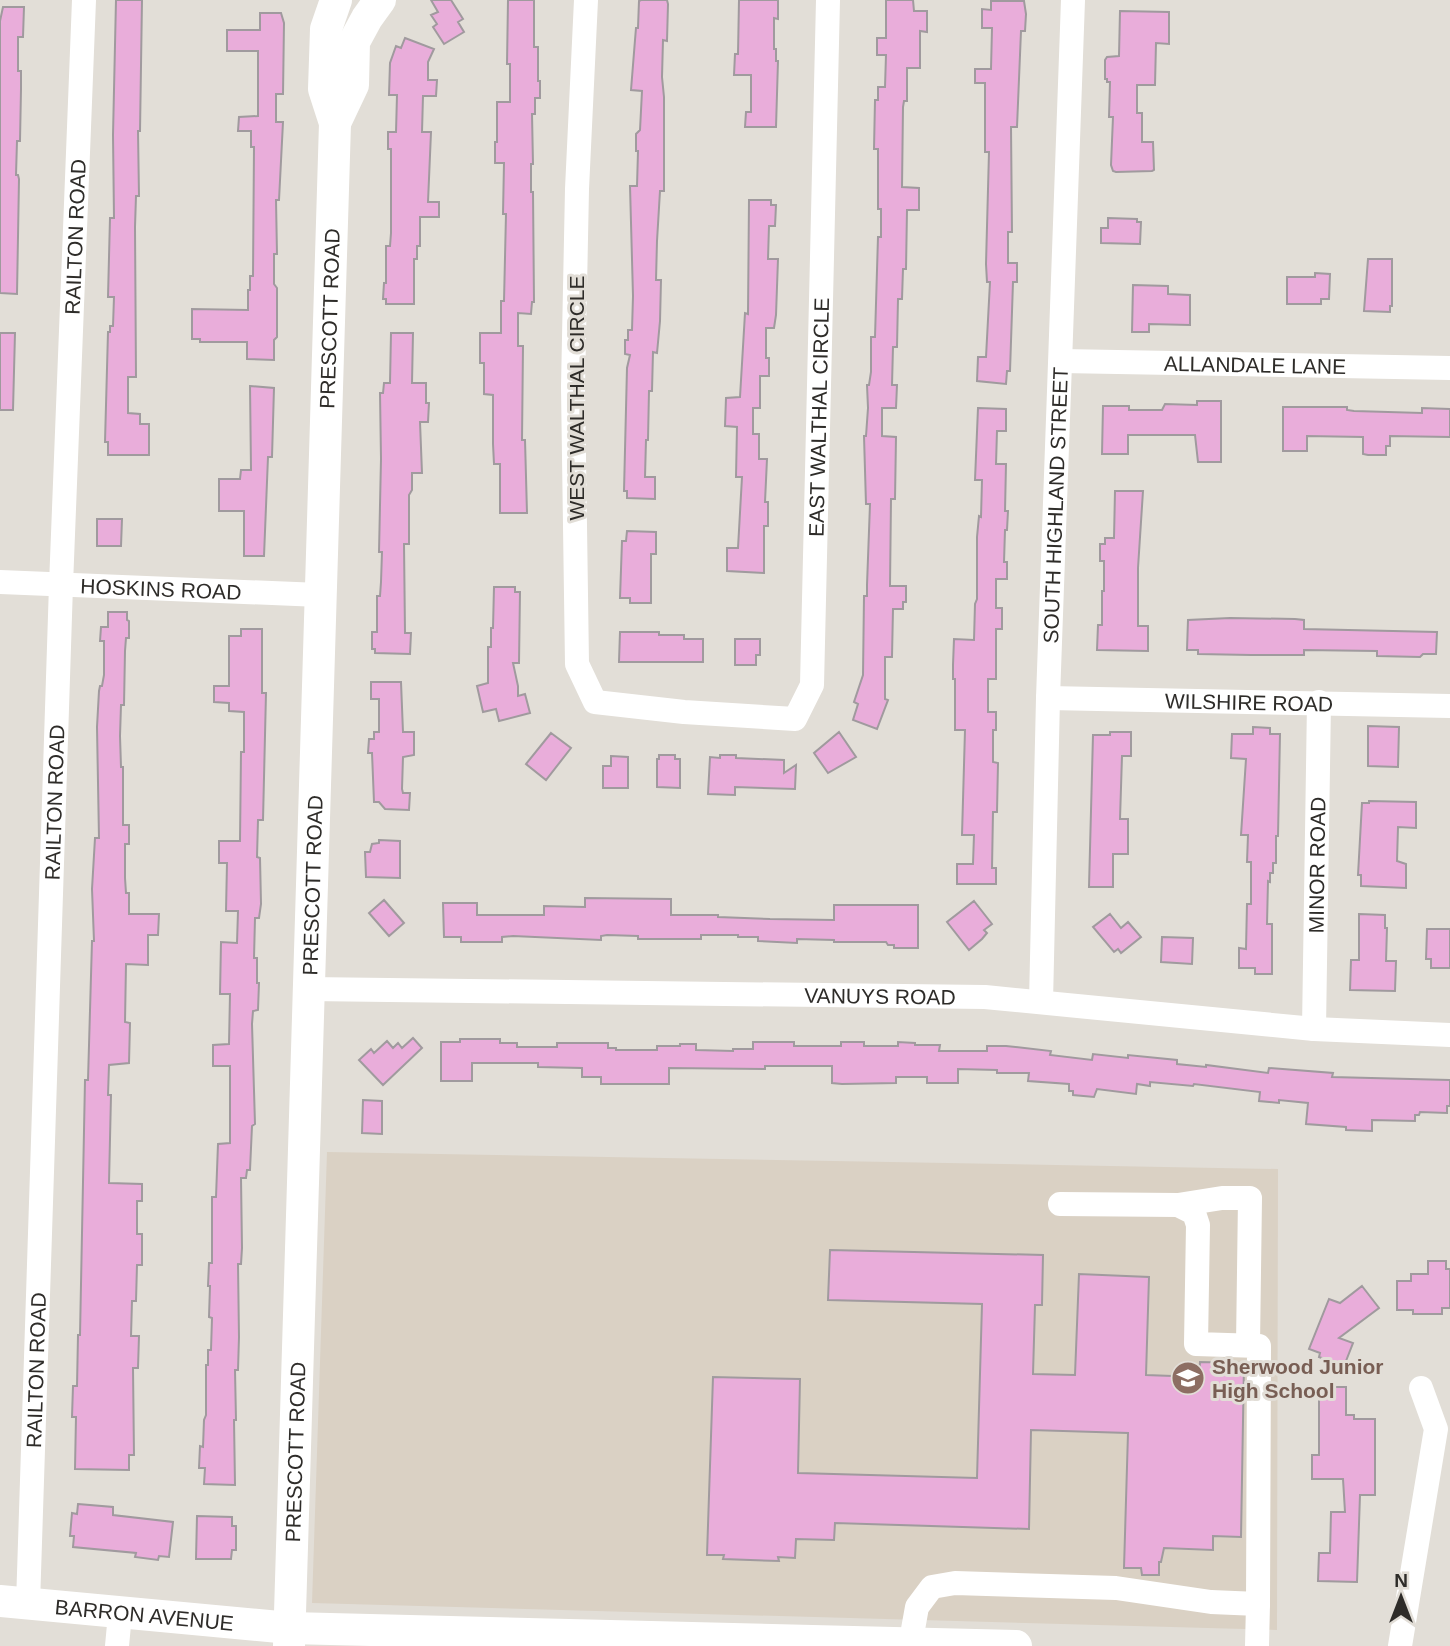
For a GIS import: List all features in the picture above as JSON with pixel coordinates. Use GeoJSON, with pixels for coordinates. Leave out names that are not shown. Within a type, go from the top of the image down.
{"type":"FeatureCollection","features":[{"type":"Feature","properties":{"kind":"main road","name":"PRESCOTT ROAD"},"geometry":{"type":"LineString","coordinates":[[290,1637],[335,123],[324,89],[325,15],[336,0]]}},
{"type":"Feature","properties":{"kind":"main road","name":"PRESCOTT ROAD"},"geometry":{"type":"LineString","coordinates":[[335,123],[353,85],[354,42],[380,0]]}},
{"type":"Feature","properties":{"kind":"main road","name":"BARRON AVENUE"},"geometry":{"type":"LineString","coordinates":[[14,1603],[290,1637],[1016,1646]]}},
{"type":"Feature","properties":{"kind":"street","name":"RAILTON ROAD"},"geometry":{"type":"LineString","coordinates":[[14,1603],[61,585],[84,0]]}},
{"type":"Feature","properties":{"kind":"street","name":"WEST WALTHAL CIRCLE"},"geometry":{"type":"LineString","coordinates":[[586,0],[573,387],[577,664],[595,702],[684,712]]}},
{"type":"Feature","properties":{"kind":"street","name":"EAST WALTHAL CIRCLE"},"geometry":{"type":"LineString","coordinates":[[684,712],[795,719],[812,685],[828,0]]}},
{"type":"Feature","properties":{"kind":"street","name":"SOUTH HIGHLAND STREET"},"geometry":{"type":"LineString","coordinates":[[1041,1002],[1048,698],[1072,3]]}},
{"type":"Feature","properties":{"kind":"street","name":"ALLANDALE LANE"},"geometry":{"type":"LineString","coordinates":[[1061,361],[1450,368]]}},
{"type":"Feature","properties":{"kind":"street","name":"HOSKINS ROAD"},"geometry":{"type":"LineString","coordinates":[[0,582],[320,595]]}},
{"type":"Feature","properties":{"kind":"street","name":"WILSHIRE ROAD"},"geometry":{"type":"LineString","coordinates":[[1048,698],[1450,706]]}},
{"type":"Feature","properties":{"kind":"street","name":"MINOR ROAD"},"geometry":{"type":"LineString","coordinates":[[1314,1029],[1319,702]]}},
{"type":"Feature","properties":{"kind":"street","name":"VANUYS ROAD"},"geometry":{"type":"LineString","coordinates":[[308,989],[985,997],[1314,1029],[1450,1035]]}},
{"type":"Feature","properties":{"kind":"street"},"geometry":{"type":"LineString","coordinates":[[1060,1204],[1178,1205],[1222,1198],[1250,1198],[1248,1345]]}},
{"type":"Feature","properties":{"kind":"street"},"geometry":{"type":"LineString","coordinates":[[1178,1205],[1194,1213],[1198,1225],[1196,1344],[1259,1346],[1257,1646]]}},
{"type":"Feature","properties":{"kind":"street"},"geometry":{"type":"LineString","coordinates":[[1400,1646],[1436,1429],[1421,1388]]}},
{"type":"Feature","properties":{"kind":"street"},"geometry":{"type":"LineString","coordinates":[[910,1644],[917,1607],[932,1587],[955,1583],[1116,1588],[1211,1602],[1258,1604]]}},
{"type":"Feature","properties":{"kind":"street"},"geometry":{"type":"LineString","coordinates":[[117,1646],[120,1614]]}},
{"type":"Feature","properties":{"kind":"shaded area"},"geometry":{"type":"Polygon","coordinates":[[[327,1152],[1278,1169],[1277,1630],[312,1603],[327,1152]]]}},
{"type":"Feature","properties":{"kind":"building"},"geometry":{"type":"Polygon","coordinates":[[[116,0],[142,0],[139,196],[136,196],[135,227],[136,377],[128,377],[128,413],[140,414],[140,424],[149,424],[149,455],[108,455],[108,442],[105,442],[108,332],[110,326],[113,326],[114,297],[108,297],[110,218],[114,218],[116,0]]]}},
{"type":"Feature","properties":{"kind":"building"},"geometry":{"type":"Polygon","coordinates":[[[431,0],[451,0],[463,19],[458,22],[464,32],[444,44],[433,27],[437,24],[431,15],[438,12],[431,0]]]}},
{"type":"Feature","properties":{"kind":"building"},"geometry":{"type":"Polygon","coordinates":[[[508,0],[534,0],[534,47],[538,47],[540,81],[540,98],[535,98],[535,114],[532,114],[534,302],[531,314],[518,313],[518,346],[523,346],[522,440],[525,440],[527,513],[500,513],[500,464],[494,464],[493,395],[484,394],[484,363],[480,363],[480,333],[501,333],[501,301],[504,301],[504,163],[495,163],[495,142],[497,102],[510,102],[510,64],[507,64],[508,0]]]}},
{"type":"Feature","properties":{"kind":"building"},"geometry":{"type":"Polygon","coordinates":[[[641,0],[667,0],[668,4],[662,77],[664,191],[660,191],[656,280],[661,280],[660,321],[657,353],[653,352],[652,391],[649,391],[645,477],[655,477],[655,499],[627,498],[627,491],[624,491],[627,368],[630,355],[625,354],[625,340],[628,340],[628,330],[632,330],[633,296],[630,186],[637,186],[636,134],[640,130],[642,91],[631,90],[641,0]]]}},
{"type":"Feature","properties":{"kind":"building"},"geometry":{"type":"Polygon","coordinates":[[[739,0],[778,0],[778,19],[774,18],[774,49],[778,61],[776,127],[745,127],[746,112],[751,112],[751,75],[734,75],[735,54],[738,54],[739,0]]]}},
{"type":"Feature","properties":{"kind":"building"},"geometry":{"type":"Polygon","coordinates":[[[886,0],[913,0],[914,11],[927,11],[927,32],[920,31],[920,68],[907,68],[907,101],[904,101],[903,107],[902,187],[919,188],[919,210],[907,210],[906,269],[903,269],[902,299],[898,299],[897,347],[893,347],[892,385],[897,385],[896,408],[882,408],[882,436],[896,437],[895,499],[891,499],[890,586],[906,586],[906,602],[903,602],[903,609],[893,609],[892,657],[885,657],[885,699],[888,700],[877,729],[853,720],[858,704],[854,702],[863,675],[864,596],[867,596],[870,504],[866,504],[864,436],[868,408],[867,385],[871,372],[871,337],[875,337],[878,237],[881,237],[878,149],[874,149],[875,100],[878,100],[878,87],[885,87],[886,55],[877,55],[877,38],[886,38],[886,0]]]}},
{"type":"Feature","properties":{"kind":"building"},"geometry":{"type":"Polygon","coordinates":[[[991,1],[1024,1],[1026,14],[1025,31],[1021,31],[1017,127],[1011,127],[1012,232],[1008,232],[1008,263],[1017,263],[1017,282],[1013,282],[1010,371],[1007,371],[1006,384],[977,381],[978,357],[986,357],[990,282],[987,282],[986,264],[989,152],[985,152],[985,83],[975,83],[975,69],[991,69],[992,28],[982,28],[982,9],[991,10],[991,1]]]}},
{"type":"Feature","properties":{"kind":"building"},"geometry":{"type":"Polygon","coordinates":[[[3,7],[24,7],[23,37],[18,37],[21,89],[16,175],[19,179],[17,294],[0,293],[0,21],[3,7]]]}},
{"type":"Feature","properties":{"kind":"building"},"geometry":{"type":"Polygon","coordinates":[[[1120,11],[1169,12],[1169,44],[1156,43],[1155,85],[1137,85],[1137,113],[1142,113],[1142,142],[1153,142],[1152,171],[1116,172],[1111,165],[1113,117],[1109,117],[1110,82],[1105,79],[1105,60],[1107,57],[1119,56],[1120,11]]]}},
{"type":"Feature","properties":{"kind":"building"},"geometry":{"type":"Polygon","coordinates":[[[260,13],[281,13],[284,23],[283,94],[276,94],[276,122],[283,122],[279,200],[276,200],[277,254],[274,254],[274,284],[277,288],[277,337],[274,340],[274,360],[247,359],[247,342],[200,342],[200,339],[192,339],[192,309],[248,310],[250,276],[253,276],[254,147],[251,147],[251,131],[238,131],[239,117],[258,116],[258,51],[227,51],[227,30],[260,30],[260,13]]]}},
{"type":"Feature","properties":{"kind":"building"},"geometry":{"type":"Polygon","coordinates":[[[405,38],[434,49],[428,62],[428,80],[437,80],[436,96],[423,96],[422,132],[431,132],[428,202],[439,202],[439,217],[420,217],[420,246],[417,246],[417,259],[414,259],[414,304],[386,304],[386,299],[383,299],[386,246],[390,246],[391,233],[391,149],[388,149],[388,132],[396,132],[397,95],[389,95],[390,63],[396,46],[401,48],[405,38]]]}},
{"type":"Feature","properties":{"kind":"building"},"geometry":{"type":"Polygon","coordinates":[[[749,200],[771,200],[771,205],[776,205],[775,226],[769,226],[768,259],[778,259],[776,315],[774,328],[766,328],[769,376],[760,376],[760,408],[753,408],[753,434],[759,434],[759,459],[767,459],[765,502],[768,502],[768,526],[764,526],[764,573],[727,571],[727,548],[738,548],[742,477],[736,477],[737,427],[725,426],[726,398],[740,397],[745,313],[748,314],[749,200]]]}},
{"type":"Feature","properties":{"kind":"building"},"geometry":{"type":"Polygon","coordinates":[[[1108,218],[1137,219],[1137,222],[1141,222],[1140,244],[1101,243],[1101,228],[1108,228],[1108,218]]]}},
{"type":"Feature","properties":{"kind":"building"},"geometry":{"type":"Polygon","coordinates":[[[1368,259],[1392,259],[1390,312],[1364,311],[1368,259]]]}},
{"type":"Feature","properties":{"kind":"building"},"geometry":{"type":"Polygon","coordinates":[[[1315,273],[1330,274],[1329,299],[1321,299],[1321,304],[1287,304],[1287,277],[1315,277],[1315,273]]]}},
{"type":"Feature","properties":{"kind":"building"},"geometry":{"type":"Polygon","coordinates":[[[1133,285],[1168,286],[1168,294],[1190,295],[1190,325],[1149,324],[1149,332],[1132,332],[1133,285]]]}},
{"type":"Feature","properties":{"kind":"building"},"geometry":{"type":"Polygon","coordinates":[[[0,333],[15,333],[13,410],[0,410],[0,333]]]}},
{"type":"Feature","properties":{"kind":"building"},"geometry":{"type":"Polygon","coordinates":[[[391,333],[413,333],[412,383],[426,383],[426,403],[429,403],[428,422],[420,422],[422,473],[412,473],[409,544],[404,544],[405,633],[411,633],[410,654],[375,653],[375,649],[372,649],[372,632],[377,632],[377,596],[380,596],[382,552],[379,552],[380,393],[383,393],[384,383],[390,383],[391,333]]]}},
{"type":"Feature","properties":{"kind":"building"},"geometry":{"type":"Polygon","coordinates":[[[250,386],[274,388],[272,457],[268,457],[264,556],[244,556],[244,511],[219,511],[219,479],[240,479],[241,470],[251,470],[250,386]]]}},
{"type":"Feature","properties":{"kind":"building"},"geometry":{"type":"Polygon","coordinates":[[[1197,401],[1221,401],[1221,462],[1198,462],[1195,435],[1128,435],[1128,454],[1102,454],[1103,406],[1129,406],[1129,410],[1162,410],[1165,404],[1197,405],[1197,401]]]}},
{"type":"Feature","properties":{"kind":"building"},"geometry":{"type":"Polygon","coordinates":[[[1283,407],[1347,407],[1347,410],[1354,411],[1422,413],[1422,408],[1450,409],[1450,437],[1390,436],[1386,455],[1368,455],[1363,454],[1363,437],[1307,436],[1307,451],[1283,451],[1283,407]]]}},
{"type":"Feature","properties":{"kind":"building"},"geometry":{"type":"Polygon","coordinates":[[[978,408],[1006,409],[1006,431],[997,431],[996,464],[1006,464],[1005,511],[1008,511],[1004,562],[1007,562],[1007,579],[996,579],[996,608],[1002,608],[1002,629],[996,629],[996,679],[988,679],[988,712],[996,712],[993,762],[998,763],[997,812],[993,812],[992,868],[996,868],[996,884],[957,884],[957,864],[973,864],[974,835],[962,835],[965,730],[955,730],[953,665],[954,639],[974,640],[977,537],[979,516],[981,517],[982,480],[975,480],[978,408]]]}},
{"type":"Feature","properties":{"kind":"building"},"geometry":{"type":"Polygon","coordinates":[[[1115,491],[1143,491],[1138,568],[1138,626],[1148,626],[1148,651],[1097,650],[1104,591],[1104,561],[1100,561],[1100,544],[1105,544],[1105,538],[1114,538],[1115,491]]]}},
{"type":"Feature","properties":{"kind":"building"},"geometry":{"type":"Polygon","coordinates":[[[97,519],[122,519],[121,546],[97,546],[97,519]]]}},
{"type":"Feature","properties":{"kind":"building"},"geometry":{"type":"Polygon","coordinates":[[[627,531],[656,532],[656,554],[651,554],[651,603],[630,603],[630,598],[620,598],[622,541],[626,541],[627,531]]]}},
{"type":"Feature","properties":{"kind":"building"},"geometry":{"type":"Polygon","coordinates":[[[494,587],[515,587],[515,592],[520,592],[519,663],[513,663],[518,696],[525,694],[530,713],[499,721],[496,709],[483,712],[477,686],[488,683],[488,647],[491,647],[493,628],[494,587]]]}},
{"type":"Feature","properties":{"kind":"building"},"geometry":{"type":"Polygon","coordinates":[[[108,612],[127,612],[129,621],[120,736],[123,825],[129,825],[129,844],[125,844],[125,878],[126,893],[129,893],[129,914],[159,914],[158,935],[148,935],[148,965],[126,964],[125,1022],[130,1023],[129,1063],[109,1065],[109,1183],[142,1184],[142,1201],[137,1201],[137,1234],[142,1234],[142,1265],[137,1265],[136,1301],[132,1301],[131,1336],[139,1336],[138,1368],[133,1368],[134,1455],[129,1455],[129,1470],[75,1469],[76,1417],[72,1417],[80,1335],[85,1080],[88,1080],[94,941],[92,889],[95,838],[99,838],[97,727],[99,691],[104,675],[104,641],[100,641],[101,627],[108,627],[108,612]]]}},
{"type":"Feature","properties":{"kind":"building"},"geometry":{"type":"Polygon","coordinates":[[[1188,620],[1304,620],[1304,629],[1437,632],[1436,654],[1423,654],[1420,657],[1377,656],[1377,651],[1304,650],[1304,655],[1251,655],[1198,654],[1198,650],[1187,650],[1188,620]]]}},
{"type":"Feature","properties":{"kind":"building"},"geometry":{"type":"Polygon","coordinates":[[[241,629],[262,629],[262,693],[266,693],[263,820],[258,820],[257,857],[260,858],[261,904],[259,918],[255,918],[254,958],[257,958],[259,983],[258,1010],[253,1011],[252,1024],[255,1124],[252,1126],[250,1170],[247,1170],[246,1178],[241,1178],[242,1248],[241,1264],[238,1264],[235,1485],[204,1484],[205,1468],[199,1468],[206,1415],[206,1365],[208,1350],[211,1350],[212,1318],[209,1317],[208,1286],[209,1263],[212,1263],[212,1197],[216,1197],[218,1144],[230,1143],[230,1066],[213,1066],[213,1045],[229,1044],[230,994],[220,994],[221,942],[237,943],[238,911],[226,911],[227,863],[219,863],[219,841],[240,841],[241,752],[244,752],[244,712],[229,711],[229,703],[214,702],[214,686],[229,686],[229,636],[241,636],[241,629]]]}},
{"type":"Feature","properties":{"kind":"building"},"geometry":{"type":"Polygon","coordinates":[[[620,632],[659,632],[659,635],[684,635],[684,639],[703,639],[703,662],[619,662],[620,632]]]}},
{"type":"Feature","properties":{"kind":"building"},"geometry":{"type":"Polygon","coordinates":[[[735,639],[760,639],[760,655],[756,655],[756,665],[735,665],[735,639]]]}},
{"type":"Feature","properties":{"kind":"building"},"geometry":{"type":"Polygon","coordinates":[[[371,682],[401,682],[403,732],[414,732],[414,755],[403,757],[402,789],[403,793],[410,793],[409,810],[385,809],[379,802],[374,802],[372,753],[368,753],[369,739],[374,739],[374,732],[379,732],[379,699],[371,699],[371,682]]]}},
{"type":"Feature","properties":{"kind":"building"},"geometry":{"type":"Polygon","coordinates":[[[1368,726],[1399,727],[1398,767],[1368,766],[1368,726]]]}},
{"type":"Feature","properties":{"kind":"building"},"geometry":{"type":"Polygon","coordinates":[[[1253,727],[1270,728],[1270,734],[1280,734],[1276,863],[1273,863],[1273,873],[1270,873],[1270,882],[1268,881],[1267,924],[1272,924],[1272,974],[1255,974],[1255,968],[1239,968],[1239,948],[1246,949],[1247,904],[1251,904],[1251,862],[1247,862],[1248,835],[1241,835],[1246,759],[1231,758],[1232,734],[1253,734],[1253,727]]]}},
{"type":"Feature","properties":{"kind":"building"},"geometry":{"type":"Polygon","coordinates":[[[839,732],[856,757],[828,773],[814,753],[839,732]]]}},
{"type":"Feature","properties":{"kind":"building"},"geometry":{"type":"Polygon","coordinates":[[[1110,732],[1131,732],[1131,756],[1122,756],[1120,819],[1128,819],[1128,854],[1113,854],[1113,887],[1089,887],[1093,735],[1110,735],[1110,732]]]}},
{"type":"Feature","properties":{"kind":"building"},"geometry":{"type":"Polygon","coordinates":[[[551,733],[571,748],[546,780],[526,764],[551,733]]]}},
{"type":"Feature","properties":{"kind":"building"},"geometry":{"type":"Polygon","coordinates":[[[659,755],[675,755],[675,759],[680,759],[680,788],[657,787],[659,755]]]}},
{"type":"Feature","properties":{"kind":"building"},"geometry":{"type":"Polygon","coordinates":[[[720,755],[784,760],[784,773],[796,765],[795,789],[735,787],[735,795],[708,794],[710,757],[720,758],[720,755]]]}},
{"type":"Feature","properties":{"kind":"building"},"geometry":{"type":"Polygon","coordinates":[[[611,756],[628,757],[628,788],[603,788],[603,766],[611,766],[611,756]]]}},
{"type":"Feature","properties":{"kind":"building"},"geometry":{"type":"Polygon","coordinates":[[[1416,802],[1416,828],[1398,827],[1397,861],[1406,864],[1406,888],[1361,886],[1361,875],[1358,875],[1362,803],[1416,802]]]}},
{"type":"Feature","properties":{"kind":"building"},"geometry":{"type":"Polygon","coordinates":[[[379,840],[400,841],[400,878],[366,877],[365,852],[370,852],[372,844],[379,843],[379,840]]]}},
{"type":"Feature","properties":{"kind":"building"},"geometry":{"type":"Polygon","coordinates":[[[585,898],[671,899],[671,915],[770,919],[834,920],[834,905],[918,905],[918,948],[894,948],[894,945],[888,945],[886,942],[797,939],[797,943],[758,941],[758,937],[738,935],[701,935],[701,939],[638,939],[638,936],[607,935],[601,936],[601,940],[513,936],[502,937],[502,942],[461,942],[461,937],[444,937],[443,903],[477,903],[477,915],[544,915],[544,906],[585,907],[585,898]]]}},
{"type":"Feature","properties":{"kind":"building"},"geometry":{"type":"Polygon","coordinates":[[[384,900],[404,923],[389,936],[369,913],[384,900]]]}},
{"type":"Feature","properties":{"kind":"building"},"geometry":{"type":"Polygon","coordinates":[[[974,901],[992,924],[984,930],[987,933],[982,939],[969,950],[947,922],[974,901]]]}},
{"type":"Feature","properties":{"kind":"building"},"geometry":{"type":"Polygon","coordinates":[[[1110,914],[1121,928],[1128,922],[1141,937],[1121,953],[1118,949],[1114,952],[1093,927],[1110,914]]]}},
{"type":"Feature","properties":{"kind":"building"},"geometry":{"type":"Polygon","coordinates":[[[1359,914],[1385,915],[1386,961],[1396,961],[1395,991],[1350,990],[1351,960],[1359,960],[1359,914]]]}},
{"type":"Feature","properties":{"kind":"building"},"geometry":{"type":"Polygon","coordinates":[[[1427,929],[1450,929],[1450,968],[1431,968],[1431,959],[1426,959],[1427,929]]]}},
{"type":"Feature","properties":{"kind":"building"},"geometry":{"type":"Polygon","coordinates":[[[1162,937],[1193,938],[1192,964],[1161,962],[1162,937]]]}},
{"type":"Feature","properties":{"kind":"building"},"geometry":{"type":"Polygon","coordinates":[[[413,1038],[422,1048],[383,1085],[359,1060],[371,1049],[374,1053],[387,1041],[393,1048],[398,1043],[402,1048],[413,1038]]]}},
{"type":"Feature","properties":{"kind":"building"},"geometry":{"type":"Polygon","coordinates":[[[460,1039],[500,1039],[500,1043],[517,1043],[517,1047],[557,1047],[557,1043],[608,1043],[608,1048],[616,1050],[657,1050],[657,1046],[696,1044],[696,1050],[733,1051],[753,1049],[753,1042],[794,1042],[794,1046],[841,1046],[841,1042],[864,1042],[864,1046],[898,1046],[898,1042],[940,1045],[939,1051],[987,1051],[987,1046],[1006,1046],[1051,1051],[1050,1055],[1092,1060],[1093,1054],[1128,1058],[1128,1055],[1177,1060],[1177,1064],[1268,1073],[1269,1068],[1333,1073],[1332,1077],[1450,1080],[1450,1106],[1447,1106],[1447,1113],[1420,1112],[1415,1115],[1415,1121],[1372,1120],[1372,1131],[1306,1124],[1308,1103],[1259,1101],[1260,1092],[1150,1082],[1150,1086],[1137,1084],[1136,1094],[1097,1089],[1094,1097],[1073,1095],[1073,1091],[1069,1091],[1069,1084],[1028,1081],[1029,1073],[997,1073],[997,1070],[958,1069],[958,1083],[927,1083],[927,1077],[896,1077],[896,1083],[842,1084],[832,1083],[832,1066],[765,1066],[765,1069],[669,1068],[669,1084],[601,1084],[601,1077],[582,1077],[582,1068],[538,1067],[538,1063],[472,1063],[472,1081],[441,1081],[441,1042],[460,1042],[460,1039]]]}},
{"type":"Feature","properties":{"kind":"building"},"geometry":{"type":"Polygon","coordinates":[[[363,1100],[382,1101],[382,1134],[362,1133],[363,1100]]]}},
{"type":"Feature","properties":{"kind":"building"},"geometry":{"type":"Polygon","coordinates":[[[830,1250],[1043,1255],[1042,1305],[1035,1305],[1033,1374],[1075,1375],[1079,1274],[1149,1277],[1146,1375],[1199,1377],[1200,1362],[1244,1363],[1241,1537],[1213,1536],[1213,1550],[1164,1548],[1159,1562],[1159,1575],[1142,1575],[1141,1568],[1124,1568],[1128,1433],[1031,1430],[1029,1529],[835,1523],[834,1540],[796,1539],[795,1558],[778,1557],[779,1561],[723,1559],[724,1555],[707,1555],[713,1377],[800,1379],[798,1473],[977,1478],[982,1304],[828,1300],[830,1250]]]}},
{"type":"Feature","properties":{"kind":"building"},"geometry":{"type":"Polygon","coordinates":[[[1428,1261],[1446,1261],[1446,1269],[1450,1269],[1450,1308],[1442,1308],[1442,1314],[1413,1314],[1413,1310],[1397,1310],[1397,1281],[1411,1281],[1411,1274],[1428,1274],[1428,1261]]]}},
{"type":"Feature","properties":{"kind":"building"},"geometry":{"type":"Polygon","coordinates":[[[1362,1286],[1379,1308],[1339,1338],[1353,1343],[1344,1366],[1319,1357],[1320,1353],[1309,1349],[1329,1299],[1340,1303],[1362,1286]]]}},
{"type":"Feature","properties":{"kind":"building"},"geometry":{"type":"Polygon","coordinates":[[[1319,1387],[1346,1387],[1346,1415],[1354,1415],[1354,1419],[1375,1419],[1375,1495],[1360,1495],[1357,1582],[1318,1581],[1319,1553],[1330,1553],[1331,1512],[1345,1512],[1343,1479],[1312,1479],[1312,1455],[1319,1455],[1319,1387]]]}},
{"type":"Feature","properties":{"kind":"building"},"geometry":{"type":"Polygon","coordinates":[[[78,1504],[113,1507],[113,1515],[173,1522],[169,1557],[159,1556],[158,1560],[135,1557],[136,1553],[73,1547],[74,1536],[70,1536],[72,1513],[77,1514],[78,1504]]]}},
{"type":"Feature","properties":{"kind":"building"},"geometry":{"type":"Polygon","coordinates":[[[197,1516],[232,1517],[232,1526],[236,1526],[236,1550],[232,1550],[231,1559],[196,1559],[197,1516]]]}},
{"type":"Feature","properties":{"kind":"place","name":"Sherwood Junior High School"},"geometry":{"type":"Point","coordinates":[1188,1378]}}]}
